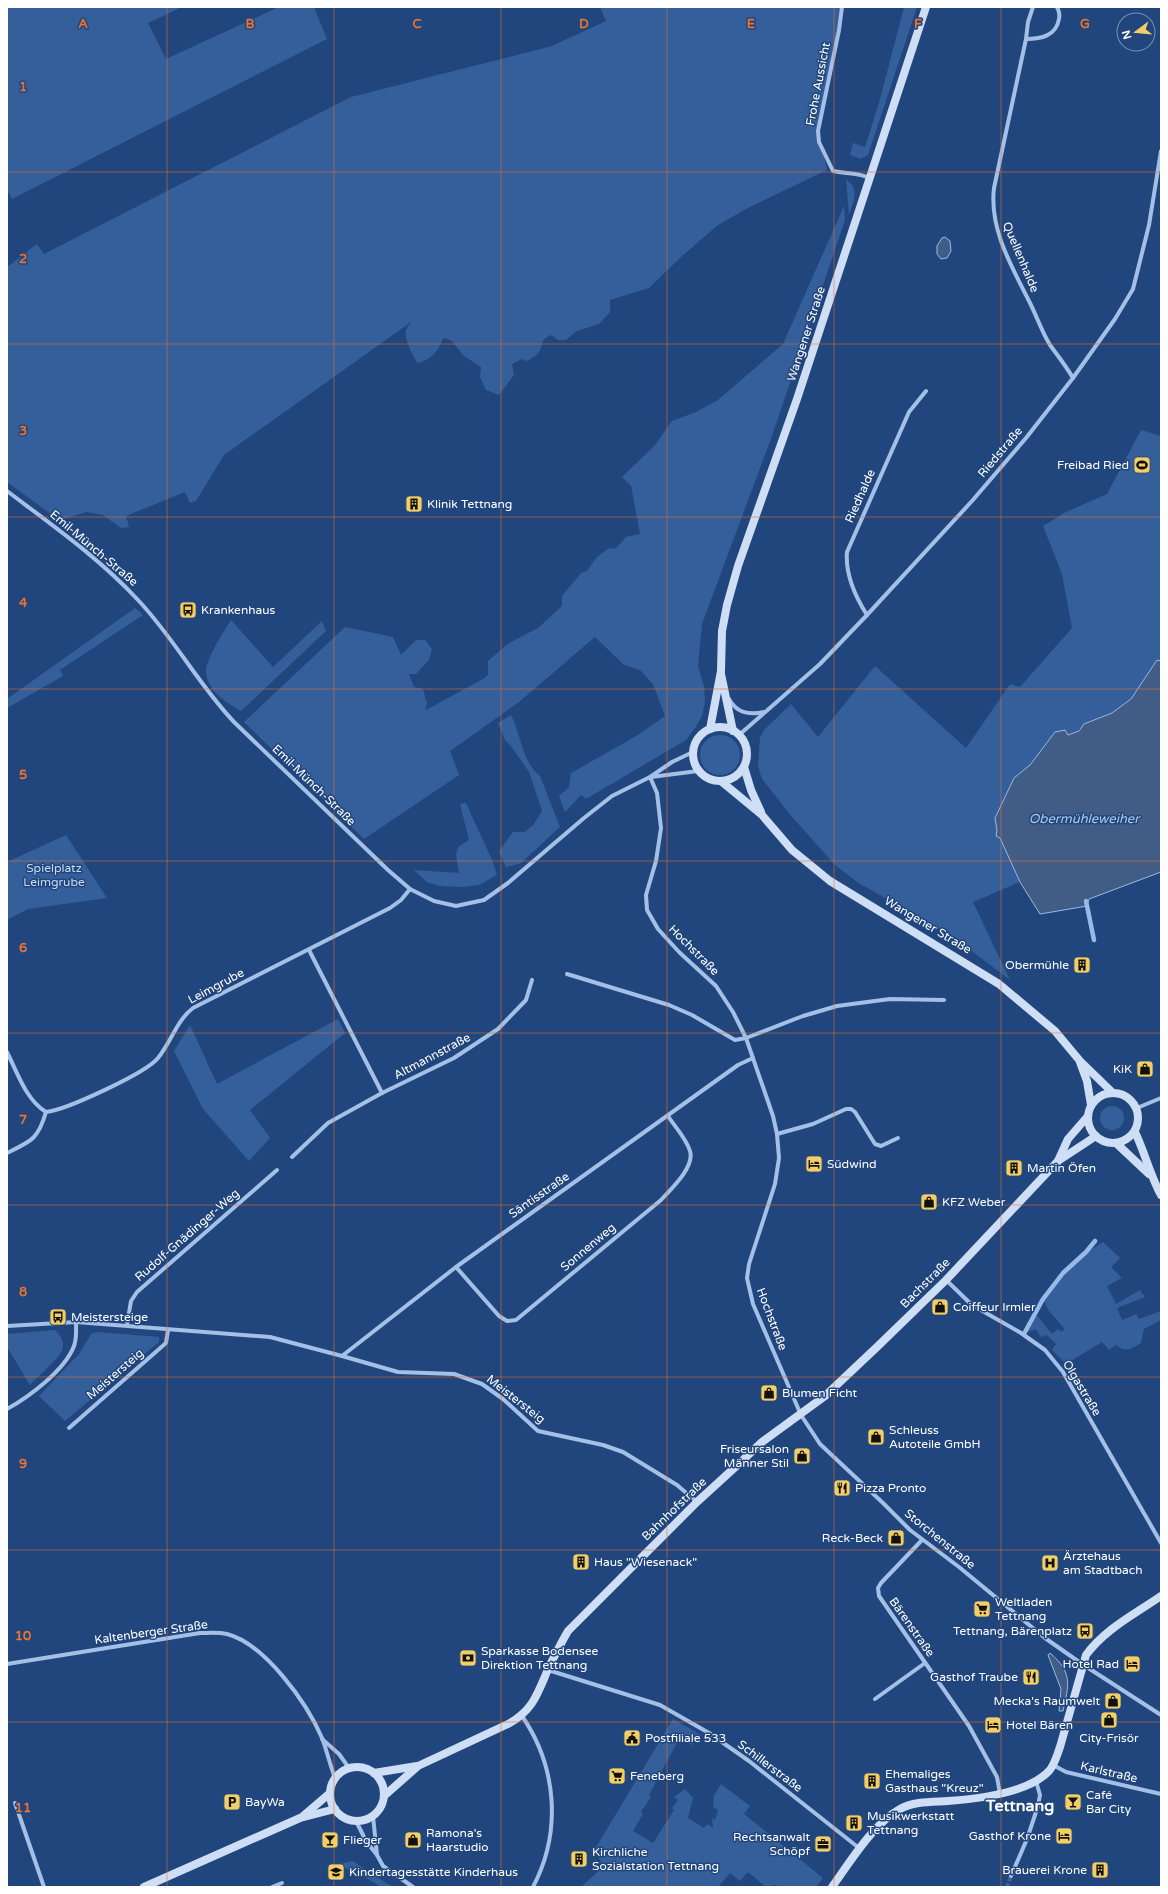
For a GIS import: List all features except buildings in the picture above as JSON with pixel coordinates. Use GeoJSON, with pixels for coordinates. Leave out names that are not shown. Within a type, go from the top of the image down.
{"type":"FeatureCollection","features":[{"type":"Feature","properties":{"kind":"main road","name":"Wangener Straße"},"geometry":{"type":"LineString","coordinates":[[710,729],[721,672],[722,631],[727,605],[738,566],[797,398],[926,7]]}},
{"type":"Feature","properties":{"kind":"main road","name":"Wangener Straße"},"geometry":{"type":"LineString","coordinates":[[721,672],[736,733]]}},
{"type":"Feature","properties":{"kind":"main road"},"geometry":{"type":"LineString","coordinates":[[722,727],[736,733],[746,746],[747,754],[744,767],[734,778],[722,782],[709,779],[698,771],[693,760],[693,752],[700,736],[710,729],[722,727]]}},
{"type":"Feature","properties":{"kind":"main road","name":"Wangener Straße"},"geometry":{"type":"LineString","coordinates":[[744,767],[751,790],[762,815]]}},
{"type":"Feature","properties":{"kind":"main road","name":"Wangener Straße"},"geometry":{"type":"LineString","coordinates":[[722,782],[762,815],[792,850],[830,881],[974,966],[999,984],[1055,1032],[1080,1061],[1113,1093]]}},
{"type":"Feature","properties":{"kind":"main road","name":"Wangener Straße"},"geometry":{"type":"LineString","coordinates":[[1080,1061],[1087,1081],[1091,1106]]}},
{"type":"Feature","properties":{"kind":"main road"},"geometry":{"type":"LineString","coordinates":[[1113,1093],[1127,1097],[1136,1108],[1138,1123],[1130,1137],[1116,1143],[1105,1142],[1096,1136],[1090,1127],[1088,1116],[1091,1106],[1098,1098],[1113,1093]]}},
{"type":"Feature","properties":{"kind":"main road","name":"Bachstraße"},"geometry":{"type":"LineString","coordinates":[[1058,1161],[1068,1139],[1088,1116]]}},
{"type":"Feature","properties":{"kind":"main road"},"geometry":{"type":"LineString","coordinates":[[1134,1132],[1143,1150],[1151,1176],[1161,1195]]}},
{"type":"Feature","properties":{"kind":"main road","name":"Bachstraße"},"geometry":{"type":"LineString","coordinates":[[801,1414],[825,1396],[946,1280],[1058,1161],[1096,1136]]}},
{"type":"Feature","properties":{"kind":"main road"},"geometry":{"type":"LineString","coordinates":[[1116,1143],[1151,1176]]}},
{"type":"Feature","properties":{"kind":"main road","name":"Bahnhofstraße"},"geometry":{"type":"LineString","coordinates":[[349,1768],[362,1767],[374,1773],[418,1766],[522,1716],[533,1702],[557,1649],[568,1632],[697,1502],[762,1442],[801,1414]]}},
{"type":"Feature","properties":{"kind":"main road"},"geometry":{"type":"LineString","coordinates":[[832,1887],[860,1849],[882,1824],[894,1813],[906,1806],[920,1803],[960,1800],[1000,1794],[1022,1787],[1048,1772],[1053,1766],[1060,1747],[1082,1664],[1086,1655],[1094,1643],[1105,1633],[1161,1596]]}},
{"type":"Feature","properties":{"kind":"main road","name":"Bahnhofstraße"},"geometry":{"type":"LineString","coordinates":[[373,1816],[381,1807],[384,1796],[418,1766]]}},
{"type":"Feature","properties":{"kind":"main road"},"geometry":{"type":"LineString","coordinates":[[300,1818],[330,1793],[335,1778],[349,1768]]}},
{"type":"Feature","properties":{"kind":"main road"},"geometry":{"type":"LineString","coordinates":[[374,1773],[382,1784],[384,1796]]}},
{"type":"Feature","properties":{"kind":"main road"},"geometry":{"type":"LineString","coordinates":[[330,1793],[335,1809],[344,1818],[356,1821],[368,1819],[373,1816]]}},
{"type":"Feature","properties":{"kind":"main road"},"geometry":{"type":"LineString","coordinates":[[144,1887],[300,1818],[335,1809]]}},
{"type":"Feature","properties":{"kind":"street","name":"Frohe Aussicht"},"geometry":{"type":"LineString","coordinates":[[842,7],[839,30],[818,131],[819,142],[832,171],[855,173],[870,179]]}},
{"type":"Feature","properties":{"kind":"street","name":"Quellenhalde"},"geometry":{"type":"LineString","coordinates":[[1033,7],[1028,22],[1026,39],[994,188],[992,204],[993,218],[1018,280],[1049,343],[1073,378]]}},
{"type":"Feature","properties":{"kind":"street"},"geometry":{"type":"LineString","coordinates":[[1026,39],[1044,37],[1054,31],[1059,17],[1057,7]]}},
{"type":"Feature","properties":{"kind":"street","name":"Riedstraße"},"geometry":{"type":"LineString","coordinates":[[736,733],[765,712],[820,664],[867,615],[972,501],[1026,438],[1073,378],[1115,319],[1133,288],[1147,231],[1161,151]]}},
{"type":"Feature","properties":{"kind":"street","name":"Riedhalde"},"geometry":{"type":"LineString","coordinates":[[867,615],[854,592],[846,561],[847,552],[909,412],[926,391]]}},
{"type":"Feature","properties":{"kind":"street","name":"Emil-Münch-Straße"},"geometry":{"type":"LineString","coordinates":[[7,491],[83,549],[126,587],[153,616],[214,701],[234,722],[360,845],[410,889],[434,901],[450,905],[463,905],[484,900],[508,883],[612,796],[650,777],[672,762],[693,752]]}},
{"type":"Feature","properties":{"kind":"street"},"geometry":{"type":"LineString","coordinates":[[726,692],[731,704],[738,710],[750,714],[765,712]]}},
{"type":"Feature","properties":{"kind":"street","name":"Emil-Münch-Straße"},"geometry":{"type":"LineString","coordinates":[[650,777],[698,771]]}},
{"type":"Feature","properties":{"kind":"street","name":"Hochstraße"},"geometry":{"type":"LineString","coordinates":[[650,777],[657,793],[661,828],[656,861],[646,895],[647,910],[658,928],[679,952],[716,986],[733,1012],[746,1038],[767,1095],[777,1134],[779,1158],[775,1184],[749,1264],[748,1278],[753,1304],[801,1414]]}},
{"type":"Feature","properties":{"kind":"street","name":"Leimgrube"},"geometry":{"type":"LineString","coordinates":[[46,1112],[64,1108],[142,1071],[157,1059],[183,1018],[193,1008],[390,908],[402,900],[410,889]]}},
{"type":"Feature","properties":{"kind":"street"},"geometry":{"type":"LineString","coordinates":[[309,950],[382,1093]]}},
{"type":"Feature","properties":{"kind":"street"},"geometry":{"type":"LineString","coordinates":[[567,974],[669,1005],[692,1015],[735,1040],[746,1038],[804,1016],[836,1006],[890,999],[944,1000]]}},
{"type":"Feature","properties":{"kind":"street","name":"Altmannstraße"},"geometry":{"type":"LineString","coordinates":[[292,1157],[328,1123],[382,1093],[454,1058],[498,1028],[526,1000],[532,980]]}},
{"type":"Feature","properties":{"kind":"street"},"geometry":{"type":"LineString","coordinates":[[7,1052],[28,1093],[40,1108],[46,1112],[42,1126],[36,1136],[28,1143],[7,1153]]}},
{"type":"Feature","properties":{"kind":"street","name":"Säntisstraße"},"geometry":{"type":"LineString","coordinates":[[342,1356],[456,1267],[738,1065],[753,1058]]}},
{"type":"Feature","properties":{"kind":"street"},"geometry":{"type":"LineString","coordinates":[[1136,1108],[1161,1098]]}},
{"type":"Feature","properties":{"kind":"street"},"geometry":{"type":"LineString","coordinates":[[777,1134],[813,1124],[846,1109],[851,1109],[855,1112],[875,1144],[881,1146],[898,1138]]}},
{"type":"Feature","properties":{"kind":"street","name":"Sonnenweg"},"geometry":{"type":"LineString","coordinates":[[456,1267],[499,1316],[507,1321],[516,1320],[661,1200],[678,1181],[690,1160],[690,1151],[668,1116]]}},
{"type":"Feature","properties":{"kind":"street","name":"Rudolf-Gnädinger-Weg"},"geometry":{"type":"LineString","coordinates":[[127,1325],[131,1300],[137,1292],[277,1170]]}},
{"type":"Feature","properties":{"kind":"street","name":"Olgastraße"},"geometry":{"type":"LineString","coordinates":[[946,1280],[972,1305],[1021,1333],[1045,1350],[1063,1372],[1161,1543]]}},
{"type":"Feature","properties":{"kind":"street"},"geometry":{"type":"LineString","coordinates":[[7,1409],[32,1394],[67,1358],[74,1347],[76,1322]]}},
{"type":"Feature","properties":{"kind":"street","name":"Meistersteig"},"geometry":{"type":"LineString","coordinates":[[7,1326],[76,1322],[270,1337],[398,1372],[443,1373],[467,1378],[482,1384],[503,1399],[538,1431],[603,1445],[622,1452],[678,1485],[697,1502]]}},
{"type":"Feature","properties":{"kind":"street","name":"Meistersteig"},"geometry":{"type":"LineString","coordinates":[[68,1428],[166,1342],[168,1330]]}},
{"type":"Feature","properties":{"kind":"street","name":"Storchenstraße"},"geometry":{"type":"LineString","coordinates":[[801,1414],[820,1444],[922,1540],[959,1567],[1045,1638],[1082,1664],[1161,1714]]}},
{"type":"Feature","properties":{"kind":"street","name":"Bärenstraße"},"geometry":{"type":"LineString","coordinates":[[922,1540],[878,1588],[878,1596],[969,1726],[997,1777],[1000,1794]]}},
{"type":"Feature","properties":{"kind":"street","name":"Kaltenberger Straße"},"geometry":{"type":"LineString","coordinates":[[7,1664],[200,1633],[227,1634],[248,1645],[279,1671],[308,1711],[322,1738],[335,1778]]}},
{"type":"Feature","properties":{"kind":"street"},"geometry":{"type":"LineString","coordinates":[[875,1699],[925,1663]]}},
{"type":"Feature","properties":{"kind":"street","name":"Schillerstraße"},"geometry":{"type":"LineString","coordinates":[[548,1670],[660,1705],[709,1733],[749,1761],[860,1849]]}},
{"type":"Feature","properties":{"kind":"street"},"geometry":{"type":"LineString","coordinates":[[522,1716],[532,1732],[546,1765],[552,1799],[550,1841],[541,1872],[533,1887]]}},
{"type":"Feature","properties":{"kind":"street","name":"Kaltenberger Straße"},"geometry":{"type":"LineString","coordinates":[[322,1738],[339,1754],[349,1768]]}},
{"type":"Feature","properties":{"kind":"street","name":"Karlstraße"},"geometry":{"type":"LineString","coordinates":[[1053,1766],[1066,1772],[1161,1794]]}},
{"type":"Feature","properties":{"kind":"street"},"geometry":{"type":"LineString","coordinates":[[1011,1876],[1027,1840],[1040,1795],[1035,1780]]}},
{"type":"Feature","properties":{"kind":"street"},"geometry":{"type":"LineString","coordinates":[[15,1803],[44,1887]]}},
{"type":"Feature","properties":{"kind":"street"},"geometry":{"type":"LineString","coordinates":[[373,1816],[377,1855]]}},
{"type":"Feature","properties":{"kind":"street"},"geometry":{"type":"LineString","coordinates":[[356,1821],[366,1841],[377,1855],[383,1866],[413,1887]]}},
{"type":"Feature","properties":{"kind":"street"},"geometry":{"type":"LineString","coordinates":[[272,1887],[282,1882]]}},
{"type":"Feature","properties":{"kind":"green space"},"geometry":{"type":"Polygon","coordinates":[[[7,7],[182,7],[148,23],[166,59],[279,7],[314,7],[327,39],[12,199],[7,190],[7,7]]]}},
{"type":"Feature","properties":{"kind":"green space"},"geometry":{"type":"Polygon","coordinates":[[[600,7],[842,7],[818,131],[827,170],[746,209],[718,225],[682,256],[649,288],[610,300],[610,312],[599,324],[577,331],[566,340],[558,340],[551,335],[545,338],[539,352],[535,356],[527,361],[522,359],[512,364],[514,375],[499,395],[486,390],[480,377],[481,367],[464,356],[451,340],[443,338],[439,347],[431,357],[418,363],[411,352],[406,338],[406,330],[411,322],[224,455],[196,501],[190,503],[185,492],[126,516],[129,527],[121,528],[103,515],[87,512],[59,520],[7,482],[7,267],[37,244],[44,254],[351,97],[552,46],[606,21],[600,7]]]}},
{"type":"Feature","properties":{"kind":"green space"},"geometry":{"type":"Polygon","coordinates":[[[904,7],[917,7],[868,155],[861,159],[850,155],[853,143],[865,147],[879,103],[904,7]]]}},
{"type":"Feature","properties":{"kind":"green space"},"geometry":{"type":"Polygon","coordinates":[[[846,180],[851,183],[855,191],[854,201],[849,215],[846,180]]]}},
{"type":"Feature","properties":{"kind":"green space"},"geometry":{"type":"Polygon","coordinates":[[[844,206],[845,220],[772,436],[702,624],[698,667],[704,686],[705,702],[702,716],[686,740],[586,799],[581,795],[565,812],[559,796],[569,787],[571,773],[638,735],[665,716],[653,684],[640,670],[624,665],[595,637],[519,702],[450,751],[459,775],[364,839],[244,722],[345,627],[393,637],[401,655],[416,640],[425,640],[432,649],[429,660],[416,674],[409,674],[414,687],[423,689],[427,704],[426,710],[488,675],[488,661],[509,643],[538,628],[562,606],[562,596],[581,573],[587,571],[596,558],[609,548],[615,549],[626,537],[640,534],[631,486],[622,477],[655,445],[672,421],[696,412],[718,400],[783,344],[844,206]]]}},
{"type":"Feature","properties":{"kind":"green space"},"geometry":{"type":"Polygon","coordinates":[[[1141,430],[1161,436],[1161,661],[1157,661],[1131,699],[1112,713],[1084,724],[1075,734],[1068,735],[1055,732],[1030,765],[1014,778],[995,817],[1000,838],[1020,882],[973,902],[1010,980],[953,937],[857,882],[835,865],[793,818],[762,779],[758,766],[760,738],[764,730],[791,704],[818,737],[875,666],[966,748],[1010,684],[1020,687],[1072,628],[1062,574],[1043,526],[1066,512],[1107,494],[1141,430]]]}},
{"type":"Feature","properties":{"kind":"green space"},"geometry":{"type":"Polygon","coordinates":[[[135,608],[143,615],[60,670],[63,676],[7,708],[7,699],[135,608]]]}},
{"type":"Feature","properties":{"kind":"green space"},"geometry":{"type":"Polygon","coordinates":[[[231,620],[273,667],[322,621],[326,631],[241,711],[228,703],[213,690],[206,674],[206,669],[211,655],[231,620]]]}},
{"type":"Feature","properties":{"kind":"green space"},"geometry":{"type":"Polygon","coordinates":[[[511,715],[529,763],[540,776],[560,827],[521,863],[506,867],[499,851],[513,832],[525,832],[534,824],[542,811],[529,772],[505,740],[498,723],[511,715]]]}},
{"type":"Feature","properties":{"kind":"green space"},"geometry":{"type":"Polygon","coordinates":[[[720,735],[734,741],[740,755],[734,769],[720,775],[706,769],[700,755],[706,741],[720,735]]]}},
{"type":"Feature","properties":{"kind":"green space"},"geometry":{"type":"Polygon","coordinates":[[[466,803],[492,860],[497,875],[479,885],[462,887],[439,886],[427,882],[414,870],[459,873],[456,855],[458,847],[469,840],[460,804],[466,803]]]}},
{"type":"Feature","properties":{"kind":"green space","name":"Spielplatz Leimgrube"},"geometry":{"type":"Polygon","coordinates":[[[66,835],[107,898],[28,909],[7,920],[7,862],[66,835]]]}},
{"type":"Feature","properties":{"kind":"green space"},"geometry":{"type":"Polygon","coordinates":[[[338,1019],[345,1033],[250,1110],[270,1138],[249,1161],[203,1109],[174,1051],[190,1025],[217,1084],[338,1019]]]}},
{"type":"Feature","properties":{"kind":"green space"},"geometry":{"type":"Polygon","coordinates":[[[1112,1106],[1117,1107],[1123,1113],[1123,1123],[1117,1129],[1112,1130],[1107,1129],[1101,1123],[1100,1118],[1101,1113],[1107,1107],[1112,1106]]]}},
{"type":"Feature","properties":{"kind":"green space"},"geometry":{"type":"Polygon","coordinates":[[[1103,1242],[1120,1258],[1111,1267],[1122,1278],[1107,1286],[1116,1304],[1140,1290],[1145,1297],[1117,1308],[1122,1320],[1136,1314],[1139,1319],[1161,1311],[1161,1320],[1144,1329],[1141,1343],[1131,1348],[1123,1349],[1116,1345],[1109,1350],[1102,1342],[1066,1364],[1052,1350],[1056,1344],[1047,1335],[1041,1337],[1036,1329],[1025,1333],[1036,1314],[1052,1334],[1058,1329],[1061,1332],[1065,1329],[1049,1311],[1043,1299],[1056,1282],[1070,1268],[1103,1242]]]}},
{"type":"Feature","properties":{"kind":"green space"},"geometry":{"type":"Polygon","coordinates":[[[55,1330],[60,1335],[63,1342],[62,1351],[30,1385],[7,1347],[7,1334],[55,1330]]]}},
{"type":"Feature","properties":{"kind":"green space"},"geometry":{"type":"Polygon","coordinates":[[[97,1332],[159,1337],[159,1342],[65,1421],[39,1396],[79,1354],[91,1334],[97,1332]]]}},
{"type":"Feature","properties":{"kind":"green space"},"geometry":{"type":"Polygon","coordinates":[[[673,1719],[701,1735],[692,1745],[679,1739],[649,1795],[651,1797],[641,1812],[643,1814],[633,1831],[653,1843],[674,1810],[672,1808],[678,1800],[674,1797],[685,1789],[693,1798],[688,1818],[704,1828],[707,1824],[713,1828],[712,1818],[715,1820],[718,1810],[713,1807],[714,1795],[721,1784],[750,1806],[744,1814],[823,1878],[816,1887],[780,1887],[776,1885],[766,1887],[748,1872],[740,1881],[730,1873],[718,1887],[581,1887],[603,1867],[595,1849],[673,1719]]]}},
{"type":"Feature","properties":{"kind":"green space"},"geometry":{"type":"Polygon","coordinates":[[[353,1861],[392,1887],[381,1887],[355,1871],[353,1873],[340,1864],[353,1861]]]}},
{"type":"Feature","properties":{"kind":"water"},"geometry":{"type":"Polygon","coordinates":[[[945,237],[950,241],[951,251],[947,258],[941,259],[937,254],[937,246],[942,238],[945,237]]]}},
{"type":"Feature","properties":{"kind":"water","name":"Obermühleweiher"},"geometry":{"type":"Polygon","coordinates":[[[1157,660],[1161,661],[1161,872],[1089,899],[1087,906],[1040,914],[1020,882],[1000,838],[996,836],[997,830],[995,818],[1014,778],[1030,765],[1055,732],[1065,730],[1068,735],[1079,731],[1084,724],[1112,713],[1131,699],[1157,660]]]}},
{"type":"Feature","properties":{"kind":"water"},"geometry":{"type":"Polygon","coordinates":[[[1050,1653],[1063,1667],[1066,1673],[1068,1686],[1063,1711],[1059,1711],[1061,1689],[1048,1655],[1050,1653]]]}},
{"type":"Feature","properties":{"kind":"waterway"},"geometry":{"type":"LineString","coordinates":[[1086,901],[1094,940]]}},
{"type":"Feature","properties":{"kind":"waterway"},"geometry":{"type":"LineString","coordinates":[[1025,1332],[1043,1299],[1063,1273],[1086,1252],[1095,1241]]}},
{"type":"Feature","properties":{"kind":"tunnel"},"geometry":{"type":"LineString","coordinates":[[1007,1887],[1011,1876]]}},
{"type":"Feature","properties":{"kind":"place","name":"Freibad Ried"},"geometry":{"type":"Point","coordinates":[1142,465]}},
{"type":"Feature","properties":{"kind":"place","name":"Klinik Tettnang"},"geometry":{"type":"Point","coordinates":[414,504]}},
{"type":"Feature","properties":{"kind":"place","name":"Krankenhaus"},"geometry":{"type":"Point","coordinates":[188,610]}},
{"type":"Feature","properties":{"kind":"place","name":"Obermühle"},"geometry":{"type":"Point","coordinates":[1082,965]}},
{"type":"Feature","properties":{"kind":"place","name":"KiK"},"geometry":{"type":"Point","coordinates":[1145,1069]}},
{"type":"Feature","properties":{"kind":"place","name":"Südwind"},"geometry":{"type":"Point","coordinates":[814,1164]}},
{"type":"Feature","properties":{"kind":"place","name":"Martin Öfen"},"geometry":{"type":"Point","coordinates":[1014,1168]}},
{"type":"Feature","properties":{"kind":"place","name":"KFZ Weber"},"geometry":{"type":"Point","coordinates":[929,1202]}},
{"type":"Feature","properties":{"kind":"place","name":"Coiffeur Irmler"},"geometry":{"type":"Point","coordinates":[940,1307]}},
{"type":"Feature","properties":{"kind":"place","name":"Meistersteige"},"geometry":{"type":"Point","coordinates":[58,1317]}},
{"type":"Feature","properties":{"kind":"place","name":"Blumen Ficht"},"geometry":{"type":"Point","coordinates":[769,1393]}},
{"type":"Feature","properties":{"kind":"place","name":"Schleuss Autoteile GmbH"},"geometry":{"type":"Point","coordinates":[876,1437]}},
{"type":"Feature","properties":{"kind":"place","name":"Friseursalon Männer Stil"},"geometry":{"type":"Point","coordinates":[802,1456]}},
{"type":"Feature","properties":{"kind":"place","name":"Pizza Pronto"},"geometry":{"type":"Point","coordinates":[842,1488]}},
{"type":"Feature","properties":{"kind":"place","name":"Reck-Beck"},"geometry":{"type":"Point","coordinates":[896,1538]}},
{"type":"Feature","properties":{"kind":"place","name":"Haus \"Wiesenack\""},"geometry":{"type":"Point","coordinates":[581,1562]}},
{"type":"Feature","properties":{"kind":"place","name":"Ärztehaus am Stadtbach"},"geometry":{"type":"Point","coordinates":[1050,1563]}},
{"type":"Feature","properties":{"kind":"place","name":"Weltladen Tettnang"},"geometry":{"type":"Point","coordinates":[982,1609]}},
{"type":"Feature","properties":{"kind":"place","name":"Tettnang, Bärenplatz"},"geometry":{"type":"Point","coordinates":[1085,1631]}},
{"type":"Feature","properties":{"kind":"place","name":"Sparkasse Bodensee Direktion Tettnang"},"geometry":{"type":"Point","coordinates":[468,1658]}},
{"type":"Feature","properties":{"kind":"place","name":"Hotel Rad"},"geometry":{"type":"Point","coordinates":[1132,1664]}},
{"type":"Feature","properties":{"kind":"place","name":"Gasthof Traube"},"geometry":{"type":"Point","coordinates":[1031,1677]}},
{"type":"Feature","properties":{"kind":"place","name":"Mecka's Raumwelt"},"geometry":{"type":"Point","coordinates":[1113,1701]}},
{"type":"Feature","properties":{"kind":"place","name":"City-Frisör"},"geometry":{"type":"Point","coordinates":[1109,1720]}},
{"type":"Feature","properties":{"kind":"place","name":"Hotel Bären"},"geometry":{"type":"Point","coordinates":[993,1725]}},
{"type":"Feature","properties":{"kind":"place","name":"Postfiliale 533"},"geometry":{"type":"Point","coordinates":[632,1738]}},
{"type":"Feature","properties":{"kind":"place","name":"Feneberg"},"geometry":{"type":"Point","coordinates":[617,1776]}},
{"type":"Feature","properties":{"kind":"place","name":"Ehemaliges Gasthaus \"Kreuz\""},"geometry":{"type":"Point","coordinates":[872,1781]}},
{"type":"Feature","properties":{"kind":"place","name":"BayWa"},"geometry":{"type":"Point","coordinates":[232,1802]}},
{"type":"Feature","properties":{"kind":"place","name":"Café Bar City"},"geometry":{"type":"Point","coordinates":[1073,1802]}},
{"type":"Feature","properties":{"kind":"place","name":"Musikwerkstatt Tettnang"},"geometry":{"type":"Point","coordinates":[854,1823]}},
{"type":"Feature","properties":{"kind":"place","name":"Gasthof Krone"},"geometry":{"type":"Point","coordinates":[1064,1836]}},
{"type":"Feature","properties":{"kind":"place","name":"Flieger"},"geometry":{"type":"Point","coordinates":[330,1840]}},
{"type":"Feature","properties":{"kind":"place","name":"Ramona's Haarstudio"},"geometry":{"type":"Point","coordinates":[413,1840]}},
{"type":"Feature","properties":{"kind":"place","name":"Rechtsanwalt Schöpf"},"geometry":{"type":"Point","coordinates":[823,1844]}},
{"type":"Feature","properties":{"kind":"place","name":"Kirchliche Sozialstation Tettnang"},"geometry":{"type":"Point","coordinates":[579,1859]}},
{"type":"Feature","properties":{"kind":"place","name":"Brauerei Krone"},"geometry":{"type":"Point","coordinates":[1100,1870]}},
{"type":"Feature","properties":{"kind":"place","name":"Kindertagesstätte Kinderhaus"},"geometry":{"type":"Point","coordinates":[336,1872]}},
{"type":"Feature","properties":{"kind":"district","name":"Tettnang"},"geometry":{"type":"Point","coordinates":[1020,1806]}}]}
